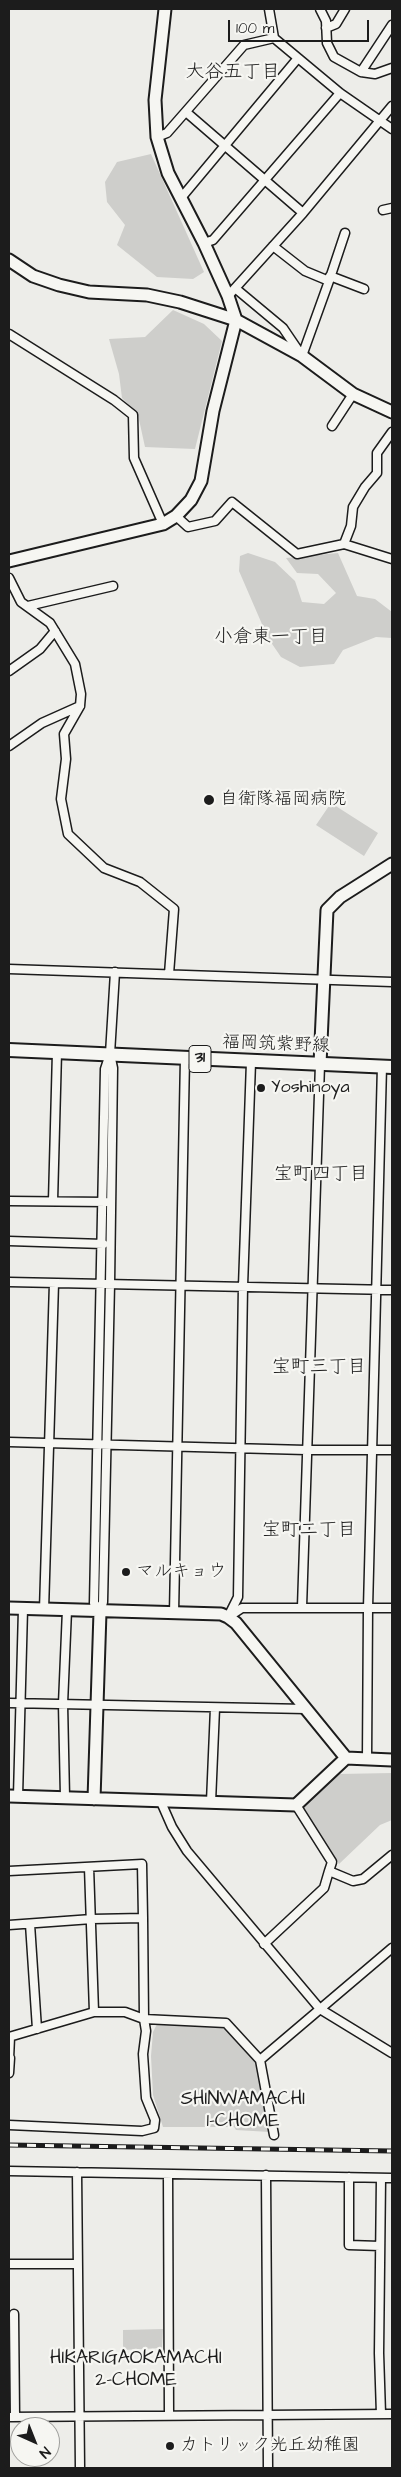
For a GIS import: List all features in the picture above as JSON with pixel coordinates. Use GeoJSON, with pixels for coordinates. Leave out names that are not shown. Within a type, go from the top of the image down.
{"type":"FeatureCollection","features":[{"type":"Feature","properties":{"kind":"main road","name":"福岡筑紫野線"},"geometry":{"type":"LineString","coordinates":[[9,1050],[387,1067]]}},
{"type":"Feature","properties":{"kind":"street"},"geometry":{"type":"LineString","coordinates":[[9,561],[163,524],[176,516],[191,500],[202,481],[213,411],[236,320],[231,292],[168,173],[157,137],[155,100],[165,9]]}},
{"type":"Feature","properties":{"kind":"street"},"geometry":{"type":"LineString","coordinates":[[269,9],[274,38],[340,93],[392,129]]}},
{"type":"Feature","properties":{"kind":"street"},"geometry":{"type":"LineString","coordinates":[[320,9],[326,21],[327,43],[334,57],[362,72],[376,74],[392,68]]}},
{"type":"Feature","properties":{"kind":"street"},"geometry":{"type":"LineString","coordinates":[[326,28],[336,24],[345,9]]}},
{"type":"Feature","properties":{"kind":"street"},"geometry":{"type":"LineString","coordinates":[[362,72],[392,24]]}},
{"type":"Feature","properties":{"kind":"street"},"geometry":{"type":"LineString","coordinates":[[157,137],[167,133],[244,45],[274,38]]}},
{"type":"Feature","properties":{"kind":"street"},"geometry":{"type":"LineString","coordinates":[[180,198],[298,58]]}},
{"type":"Feature","properties":{"kind":"street"},"geometry":{"type":"LineString","coordinates":[[204,244],[213,240],[266,181],[340,93]]}},
{"type":"Feature","properties":{"kind":"street"},"geometry":{"type":"LineString","coordinates":[[231,292],[303,213],[392,106]]}},
{"type":"Feature","properties":{"kind":"street"},"geometry":{"type":"LineString","coordinates":[[186,112],[303,213]]}},
{"type":"Feature","properties":{"kind":"street"},"geometry":{"type":"LineString","coordinates":[[384,210],[392,208]]}},
{"type":"Feature","properties":{"kind":"street"},"geometry":{"type":"LineString","coordinates":[[302,356],[345,233]]}},
{"type":"Feature","properties":{"kind":"street"},"geometry":{"type":"LineString","coordinates":[[273,246],[305,271],[364,289]]}},
{"type":"Feature","properties":{"kind":"street"},"geometry":{"type":"LineString","coordinates":[[11,266],[59,286],[89,292],[148,295],[180,302],[236,320],[302,356],[353,394],[392,412]]}},
{"type":"Feature","properties":{"kind":"street"},"geometry":{"type":"LineString","coordinates":[[231,292],[283,328],[302,356]]}},
{"type":"Feature","properties":{"kind":"street"},"geometry":{"type":"LineString","coordinates":[[9,334],[114,400],[133,415],[134,458],[163,524]]}},
{"type":"Feature","properties":{"kind":"street"},"geometry":{"type":"LineString","coordinates":[[332,426],[353,394]]}},
{"type":"Feature","properties":{"kind":"street"},"geometry":{"type":"LineString","coordinates":[[344,544],[351,526],[353,507],[365,487],[377,473],[377,453],[392,432]]}},
{"type":"Feature","properties":{"kind":"street"},"geometry":{"type":"LineString","coordinates":[[176,516],[188,527],[215,521],[232,502],[297,554],[344,544],[392,559]]}},
{"type":"Feature","properties":{"kind":"street"},"geometry":{"type":"LineString","coordinates":[[9,578],[21,602],[50,623],[75,664],[81,694],[80,706],[64,734],[66,759],[60,800],[68,834],[104,868],[140,882],[174,909],[169,974]]}},
{"type":"Feature","properties":{"kind":"street"},"geometry":{"type":"LineString","coordinates":[[28,606],[113,586]]}},
{"type":"Feature","properties":{"kind":"street"},"geometry":{"type":"LineString","coordinates":[[9,671],[40,649],[55,630]]}},
{"type":"Feature","properties":{"kind":"street"},"geometry":{"type":"LineString","coordinates":[[9,746],[42,724],[80,706]]}},
{"type":"Feature","properties":{"kind":"street"},"geometry":{"type":"LineString","coordinates":[[302,1607],[311,1288],[327,910],[340,897],[392,864]]}},
{"type":"Feature","properties":{"kind":"street"},"geometry":{"type":"LineString","coordinates":[[9,969],[392,982]]}},
{"type":"Feature","properties":{"kind":"street"},"geometry":{"type":"LineString","coordinates":[[94,1798],[100,1612],[94,1602],[102,1444],[106,1284],[105,1068],[110,1054],[115,972]]}},
{"type":"Feature","properties":{"kind":"street"},"geometry":{"type":"LineString","coordinates":[[9,1050],[9,1061]]}},
{"type":"Feature","properties":{"kind":"street"},"geometry":{"type":"LineString","coordinates":[[53,1201],[57,1052]]}},
{"type":"Feature","properties":{"kind":"street"},"geometry":{"type":"LineString","coordinates":[[174,1613],[185,1058]]}},
{"type":"Feature","properties":{"kind":"street"},"geometry":{"type":"LineString","coordinates":[[228,1617],[238,1597],[243,1286],[251,1062]]}},
{"type":"Feature","properties":{"kind":"street"},"geometry":{"type":"LineString","coordinates":[[367,1759],[368,1608],[375,1289],[387,1067]]}},
{"type":"Feature","properties":{"kind":"street"},"geometry":{"type":"LineString","coordinates":[[9,1201],[107,1202]]}},
{"type":"Feature","properties":{"kind":"street"},"geometry":{"type":"LineString","coordinates":[[106,1284],[102,1244],[107,1202]]}},
{"type":"Feature","properties":{"kind":"street"},"geometry":{"type":"LineString","coordinates":[[9,1241],[102,1244]]}},
{"type":"Feature","properties":{"kind":"street"},"geometry":{"type":"LineString","coordinates":[[9,1282],[392,1290]]}},
{"type":"Feature","properties":{"kind":"street"},"geometry":{"type":"LineString","coordinates":[[44,1610],[54,1283]]}},
{"type":"Feature","properties":{"kind":"street"},"geometry":{"type":"LineString","coordinates":[[9,1442],[306,1450],[392,1450]]}},
{"type":"Feature","properties":{"kind":"street"},"geometry":{"type":"LineString","coordinates":[[9,1608],[221,1614],[228,1617],[236,1623],[346,1758]]}},
{"type":"Feature","properties":{"kind":"street"},"geometry":{"type":"LineString","coordinates":[[228,1617],[242,1608],[392,1608]]}},
{"type":"Feature","properties":{"kind":"street"},"geometry":{"type":"LineString","coordinates":[[23,1609],[20,1703],[13,1796],[161,1802],[296,1804],[346,1758],[392,1760]]}},
{"type":"Feature","properties":{"kind":"street"},"geometry":{"type":"LineString","coordinates":[[65,1798],[63,1704],[67,1610]]}},
{"type":"Feature","properties":{"kind":"street"},"geometry":{"type":"LineString","coordinates":[[9,1703],[306,1709]]}},
{"type":"Feature","properties":{"kind":"street"},"geometry":{"type":"LineString","coordinates":[[211,1802],[215,1708]]}},
{"type":"Feature","properties":{"kind":"street"},"geometry":{"type":"LineString","coordinates":[[161,1802],[172,1827],[187,1852],[320,2009],[392,2053]]}},
{"type":"Feature","properties":{"kind":"street"},"geometry":{"type":"LineString","coordinates":[[264,1944],[324,1888],[332,1862],[296,1804]]}},
{"type":"Feature","properties":{"kind":"street"},"geometry":{"type":"LineString","coordinates":[[329,1871],[353,1882],[363,1879],[392,1855]]}},
{"type":"Feature","properties":{"kind":"street"},"geometry":{"type":"LineString","coordinates":[[9,1871],[142,1864],[144,2019],[146,2031],[143,2054],[146,2098],[155,2120],[154,2128],[142,2130],[9,2125]]}},
{"type":"Feature","properties":{"kind":"street"},"geometry":{"type":"LineString","coordinates":[[89,1867],[88,1884],[92,1919],[94,2012]]}},
{"type":"Feature","properties":{"kind":"street"},"geometry":{"type":"LineString","coordinates":[[9,1924],[143,1918]]}},
{"type":"Feature","properties":{"kind":"street"},"geometry":{"type":"LineString","coordinates":[[30,1924],[37,2029]]}},
{"type":"Feature","properties":{"kind":"street"},"geometry":{"type":"LineString","coordinates":[[260,2060],[392,1948]]}},
{"type":"Feature","properties":{"kind":"street"},"geometry":{"type":"LineString","coordinates":[[9,2073],[9,2037],[94,2012],[125,2012],[144,2019],[226,2023],[260,2060],[274,2135]]}},
{"type":"Feature","properties":{"kind":"street"},"geometry":{"type":"LineString","coordinates":[[9,2171],[392,2178]]}},
{"type":"Feature","properties":{"kind":"street"},"geometry":{"type":"LineString","coordinates":[[77,2172],[76,2264],[80,2468]]}},
{"type":"Feature","properties":{"kind":"street"},"geometry":{"type":"LineString","coordinates":[[168,2174],[170,2414]]}},
{"type":"Feature","properties":{"kind":"street"},"geometry":{"type":"LineString","coordinates":[[266,2175],[268,2468]]}},
{"type":"Feature","properties":{"kind":"street"},"geometry":{"type":"LineString","coordinates":[[349,2177],[349,2245],[380,2246]]}},
{"type":"Feature","properties":{"kind":"street"},"geometry":{"type":"LineString","coordinates":[[381,2178],[381,2414]]}},
{"type":"Feature","properties":{"kind":"street"},"geometry":{"type":"LineString","coordinates":[[9,2264],[76,2264]]}},
{"type":"Feature","properties":{"kind":"street"},"geometry":{"type":"LineString","coordinates":[[14,2314],[12,2417],[170,2414],[392,2414]]}},
{"type":"Feature","properties":{"kind":"shaded area"},"geometry":{"type":"Polygon","coordinates":[[[151,154],[204,272],[193,279],[157,277],[117,245],[125,225],[107,202],[105,182],[117,162],[151,154]]]}},
{"type":"Feature","properties":{"kind":"shaded area"},"geometry":{"type":"Polygon","coordinates":[[[173,310],[204,324],[222,341],[195,449],[145,447],[138,415],[122,398],[119,374],[109,339],[145,337],[173,310]]]}},
{"type":"Feature","properties":{"kind":"shaded area"},"geometry":{"type":"Polygon","coordinates":[[[248,553],[275,562],[295,581],[302,602],[324,604],[336,593],[318,574],[297,573],[286,558],[338,553],[357,596],[375,599],[392,612],[392,638],[376,637],[343,650],[334,664],[300,667],[281,657],[268,638],[239,571],[240,556],[248,553]]]}},
{"type":"Feature","properties":{"kind":"shaded area"},"geometry":{"type":"Polygon","coordinates":[[[331,803],[378,833],[364,856],[316,825],[331,803]]]}},
{"type":"Feature","properties":{"kind":"shaded area"},"geometry":{"type":"Polygon","coordinates":[[[392,1773],[392,1820],[380,1825],[339,1864],[304,1808],[304,1804],[339,1774],[392,1773]]]}},
{"type":"Feature","properties":{"kind":"shaded area"},"geometry":{"type":"Polygon","coordinates":[[[157,2024],[224,2026],[254,2057],[262,2076],[264,2107],[270,2132],[236,2130],[234,2127],[163,2127],[153,2095],[151,2056],[153,2032],[157,2024]]]}},
{"type":"Feature","properties":{"kind":"shaded area"},"geometry":{"type":"Polygon","coordinates":[[[163,2329],[162,2348],[123,2350],[123,2330],[163,2329]]]}},
{"type":"Feature","properties":{"kind":"railway"},"geometry":{"type":"LineString","coordinates":[[9,2145],[392,2151]]}},
{"type":"Feature","properties":{"kind":"place","name":"自衛隊福岡病院"},"geometry":{"type":"Point","coordinates":[209,800]}},
{"type":"Feature","properties":{"kind":"place","name":"Yoshinoya"},"geometry":{"type":"Point","coordinates":[261,1088]}},
{"type":"Feature","properties":{"kind":"place","name":"マルキョウ"},"geometry":{"type":"Point","coordinates":[126,1572]}},
{"type":"Feature","properties":{"kind":"place","name":"カトリック光丘幼稚園"},"geometry":{"type":"Point","coordinates":[170,2446]}},
{"type":"Feature","properties":{"kind":"district","name":"大谷五丁目"},"geometry":{"type":"Point","coordinates":[233,73]}},
{"type":"Feature","properties":{"kind":"district","name":"小倉東一丁目"},"geometry":{"type":"Point","coordinates":[271,638]}},
{"type":"Feature","properties":{"kind":"district","name":"宝町四丁目"},"geometry":{"type":"Point","coordinates":[321,1175]}},
{"type":"Feature","properties":{"kind":"district","name":"宝町三丁目"},"geometry":{"type":"Point","coordinates":[319,1368]}},
{"type":"Feature","properties":{"kind":"district","name":"宝町二丁目"},"geometry":{"type":"Point","coordinates":[309,1531]}},
{"type":"Feature","properties":{"kind":"district","name":"SHINWAMACHI 1-CHOME"},"geometry":{"type":"Point","coordinates":[243,2111]}},
{"type":"Feature","properties":{"kind":"district","name":"HIKARIGAOKAMACHI 2-CHOME"},"geometry":{"type":"Point","coordinates":[136,2370]}}]}
